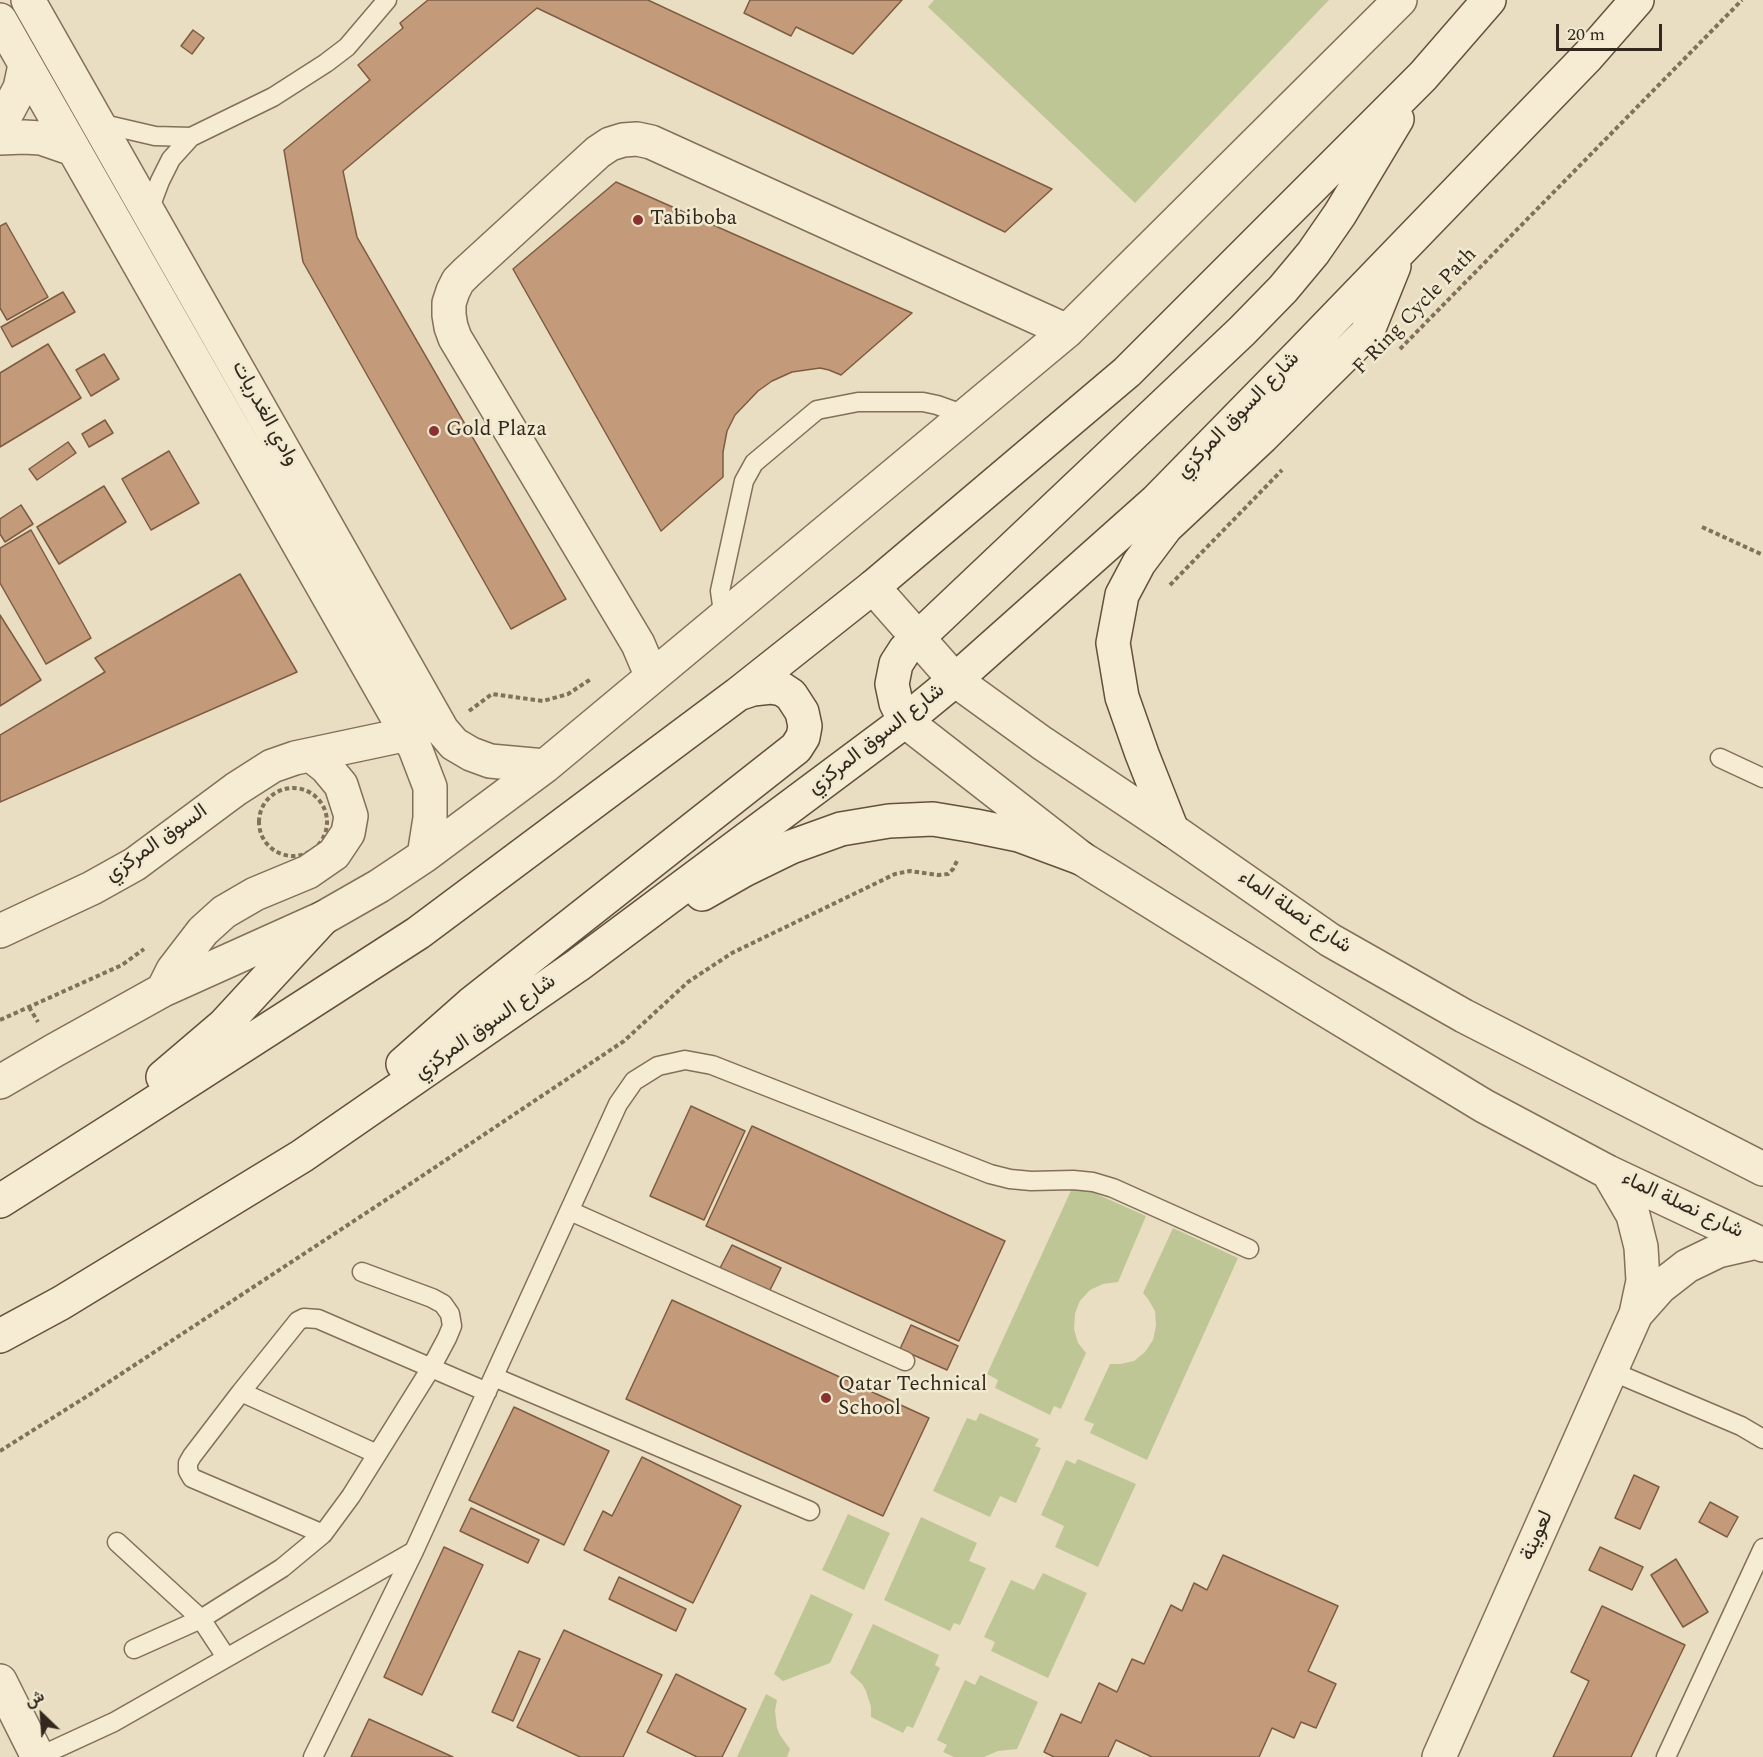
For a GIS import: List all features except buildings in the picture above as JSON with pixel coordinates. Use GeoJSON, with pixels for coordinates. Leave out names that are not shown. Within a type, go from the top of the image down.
{"type":"FeatureCollection","features":[{"type":"Feature","properties":{"kind":"street","name":"وادي الغدريات"},"geometry":{"type":"LineString","coordinates":[[28,0],[442,730],[454,744],[490,761],[546,766]]}},
{"type":"Feature","properties":{"kind":"street"},"geometry":{"type":"LineString","coordinates":[[0,1082],[163,990],[322,918],[379,886],[424,856],[546,766],[1067,331],[1400,0]]}},
{"type":"Feature","properties":{"kind":"street"},"geometry":{"type":"LineString","coordinates":[[0,1201],[418,933],[738,694],[873,587],[1127,372],[1423,76],[1490,0]]}},
{"type":"Feature","properties":{"kind":"street","name":"شارع السوق المركزي"},"geometry":{"type":"LineString","coordinates":[[0,1336],[61,1304],[302,1156],[578,965],[905,721],[955,680],[1156,501],[1588,56],[1637,0]]}},
{"type":"Feature","properties":{"kind":"street","name":"وادي الغدريات"},"geometry":{"type":"LineString","coordinates":[[0,20],[408,734],[430,787],[430,818],[424,856]]}},
{"type":"Feature","properties":{"kind":"street"},"geometry":{"type":"LineString","coordinates":[[0,123],[20,88],[25,65]]}},
{"type":"Feature","properties":{"kind":"street"},"geometry":{"type":"LineString","coordinates":[[905,721],[894,698],[892,677],[900,657],[918,637],[1242,331],[1283,289],[1340,214],[1423,76]]}},
{"type":"Feature","properties":{"kind":"street"},"geometry":{"type":"LineString","coordinates":[[0,138],[24,136],[41,138],[73,149]]}},
{"type":"Feature","properties":{"kind":"street"},"geometry":{"type":"LineString","coordinates":[[652,677],[638,644],[455,338],[449,315],[449,303],[458,281],[598,152],[610,144],[623,140],[637,139],[651,142],[1067,331]]}},
{"type":"Feature","properties":{"kind":"street"},"geometry":{"type":"LineString","coordinates":[[1172,830],[1122,697],[1113,643],[1122,595],[1138,563],[1167,527],[1367,333],[1401,248]]}},
{"type":"Feature","properties":{"kind":"street","name":"شارع نصلة الماء"},"geometry":{"type":"LineString","coordinates":[[873,587],[955,680],[1042,743],[1330,940],[1464,1016],[1763,1169]]}},
{"type":"Feature","properties":{"kind":"street"},"geometry":{"type":"LineString","coordinates":[[302,1156],[471,1004],[796,748],[803,737],[805,726],[802,712],[791,695],[782,689],[771,687],[738,694]]}},
{"type":"Feature","properties":{"kind":"street","name":"شارع نصلة الماء"},"geometry":{"type":"LineString","coordinates":[[905,721],[1081,858],[1484,1106],[1608,1172],[1760,1243]]}},
{"type":"Feature","properties":{"kind":"street","name":"السوق المركزي"},"geometry":{"type":"LineString","coordinates":[[0,931],[92,888],[135,864],[236,789],[272,766],[295,758],[408,734]]}},
{"type":"Feature","properties":{"kind":"street"},"geometry":{"type":"LineString","coordinates":[[163,990],[173,970],[203,931],[224,912],[255,894],[308,872],[334,854],[348,834],[351,816],[341,785],[326,767],[311,755]]}},
{"type":"Feature","properties":{"kind":"street"},"geometry":{"type":"LineString","coordinates":[[578,965],[744,870],[791,847],[841,829],[889,821],[933,819],[1019,835],[1081,858]]}},
{"type":"Feature","properties":{"kind":"street"},"geometry":{"type":"LineString","coordinates":[[123,1123],[168,1072],[224,1025],[322,918]]}},
{"type":"Feature","properties":{"kind":"street","name":"لعوينة"},"geometry":{"type":"LineString","coordinates":[[1439,1757],[1636,1314],[1643,1281],[1641,1247],[1633,1215],[1608,1172]]}},
{"type":"Feature","properties":{"kind":"street","name":"لعوينة"},"geometry":{"type":"LineString","coordinates":[[1636,1314],[1660,1287],[1687,1266],[1718,1251],[1760,1243]]}},
{"type":"Feature","properties":{"kind":"street"},"geometry":{"type":"LineString","coordinates":[[0,1681],[38,1757]]}},
{"type":"Feature","properties":{"kind":"lane"},"geometry":{"type":"LineString","coordinates":[[149,210],[171,159],[191,137],[273,96],[326,63],[347,47],[387,0]]}},
{"type":"Feature","properties":{"kind":"lane"},"geometry":{"type":"LineString","coordinates":[[99,123],[155,136],[191,137]]}},
{"type":"Feature","properties":{"kind":"lane"},"geometry":{"type":"LineString","coordinates":[[726,615],[720,591],[744,481],[754,464],[817,410],[858,402],[923,402],[965,415]]}},
{"type":"Feature","properties":{"kind":"lane"},"geometry":{"type":"LineString","coordinates":[[1720,758],[1763,778]]}},
{"type":"Feature","properties":{"kind":"lane"},"geometry":{"type":"LineString","coordinates":[[313,1757],[414,1551],[618,1104],[634,1081],[658,1066],[685,1060],[712,1065],[990,1174],[1031,1181],[1093,1182],[1113,1188],[1249,1249]]}},
{"type":"Feature","properties":{"kind":"lane"},"geometry":{"type":"LineString","coordinates":[[570,1211],[905,1361]]}},
{"type":"Feature","properties":{"kind":"lane"},"geometry":{"type":"LineString","coordinates":[[134,1649],[201,1619],[282,1568],[324,1534],[351,1496],[431,1368],[452,1326],[447,1309],[432,1298],[362,1272]]}},
{"type":"Feature","properties":{"kind":"lane"},"geometry":{"type":"LineString","coordinates":[[324,1534],[192,1478],[188,1471],[188,1463],[192,1456],[293,1326],[304,1318],[318,1319],[431,1368],[490,1384],[810,1511]]}},
{"type":"Feature","properties":{"kind":"lane"},"geometry":{"type":"LineString","coordinates":[[1611,1371],[1740,1426],[1763,1439]]}},
{"type":"Feature","properties":{"kind":"lane"},"geometry":{"type":"LineString","coordinates":[[241,1392],[376,1454]]}},
{"type":"Feature","properties":{"kind":"lane"},"geometry":{"type":"LineString","coordinates":[[117,1542],[201,1619],[226,1658]]}},
{"type":"Feature","properties":{"kind":"lane"},"geometry":{"type":"LineString","coordinates":[[1666,1757],[1763,1548]]}},
{"type":"Feature","properties":{"kind":"lane"},"geometry":{"type":"LineString","coordinates":[[38,1757],[114,1722],[414,1551]]}},
{"type":"Feature","properties":{"kind":"path","name":"F Ring Cycle Path"},"geometry":{"type":"LineString","coordinates":[[1398,352],[1742,0]]}},
{"type":"Feature","properties":{"kind":"path"},"geometry":{"type":"LineString","coordinates":[[1163,592],[1289,463]]}},
{"type":"Feature","properties":{"kind":"path"},"geometry":{"type":"LineString","coordinates":[[1702,527],[1763,555]]}},
{"type":"Feature","properties":{"kind":"path"},"geometry":{"type":"LineString","coordinates":[[284,788],[300,788],[315,794],[325,806],[328,824],[322,841],[309,853],[291,857],[274,851],[263,840],[258,824],[261,809],[270,796],[284,788]]}},
{"type":"Feature","properties":{"kind":"path"},"geometry":{"type":"LineString","coordinates":[[0,1451],[89,1395],[624,1041],[688,982],[732,953],[895,874],[910,871],[938,876],[948,874],[953,869],[975,826]]}},
{"type":"Feature","properties":{"kind":"path"},"geometry":{"type":"LineString","coordinates":[[0,1020],[122,965],[150,943]]}},
{"type":"Feature","properties":{"kind":"green space"},"geometry":{"type":"Polygon","coordinates":[[[934,0],[1329,0],[1135,203],[928,7],[934,0]]]}},
{"type":"Feature","properties":{"kind":"green space"},"geometry":{"type":"Polygon","coordinates":[[[1074,1184],[1146,1216],[1118,1282],[1103,1284],[1090,1290],[1080,1301],[1075,1314],[1074,1329],[1078,1343],[1086,1353],[1061,1409],[1054,1406],[1050,1415],[995,1388],[998,1380],[987,1374],[1074,1184]]]}},
{"type":"Feature","properties":{"kind":"green space"},"geometry":{"type":"Polygon","coordinates":[[[1173,1228],[1238,1258],[1147,1460],[1090,1433],[1094,1424],[1084,1420],[1110,1364],[1134,1361],[1145,1352],[1153,1340],[1156,1326],[1155,1311],[1143,1293],[1173,1228]]]}},
{"type":"Feature","properties":{"kind":"green space"},"geometry":{"type":"Polygon","coordinates":[[[980,1413],[1039,1439],[1035,1446],[1041,1448],[1016,1503],[1000,1496],[990,1517],[933,1491],[967,1418],[976,1421],[980,1413]]]}},
{"type":"Feature","properties":{"kind":"green space"},"geometry":{"type":"Polygon","coordinates":[[[1078,1459],[1136,1484],[1098,1567],[1055,1547],[1064,1526],[1041,1515],[1066,1460],[1075,1464],[1078,1459]]]}},
{"type":"Feature","properties":{"kind":"green space"},"geometry":{"type":"Polygon","coordinates":[[[848,1514],[890,1533],[864,1590],[822,1570],[848,1514]]]}},
{"type":"Feature","properties":{"kind":"green space"},"geometry":{"type":"Polygon","coordinates":[[[921,1517],[977,1543],[969,1561],[986,1568],[960,1625],[954,1623],[950,1631],[884,1600],[921,1517]]]}},
{"type":"Feature","properties":{"kind":"green space"},"geometry":{"type":"Polygon","coordinates":[[[1043,1573],[1087,1593],[1048,1678],[991,1651],[995,1642],[984,1637],[1011,1580],[1034,1590],[1043,1573]]]}},
{"type":"Feature","properties":{"kind":"green space"},"geometry":{"type":"Polygon","coordinates":[[[811,1594],[853,1614],[830,1663],[783,1681],[774,1674],[811,1594]]]}},
{"type":"Feature","properties":{"kind":"green space"},"geometry":{"type":"Polygon","coordinates":[[[873,1624],[939,1655],[935,1665],[940,1668],[913,1728],[907,1726],[903,1733],[871,1717],[871,1707],[866,1691],[850,1673],[873,1624]]]}},
{"type":"Feature","properties":{"kind":"green space"},"geometry":{"type":"Polygon","coordinates":[[[980,1675],[1038,1702],[1017,1749],[998,1751],[984,1757],[954,1757],[943,1752],[947,1745],[937,1740],[965,1680],[975,1685],[980,1675]]]}},
{"type":"Feature","properties":{"kind":"green space"},"geometry":{"type":"Polygon","coordinates":[[[766,1694],[777,1700],[775,1711],[777,1728],[790,1749],[787,1757],[737,1757],[766,1694]]]}},
{"type":"Feature","properties":{"kind":"place","name":"Tabiboba"},"geometry":{"type":"Point","coordinates":[638,220]}},
{"type":"Feature","properties":{"kind":"place","name":"Gold Plaza"},"geometry":{"type":"Point","coordinates":[434,431]}},
{"type":"Feature","properties":{"kind":"place","name":"Qatar Technical School"},"geometry":{"type":"Point","coordinates":[826,1398]}}]}
